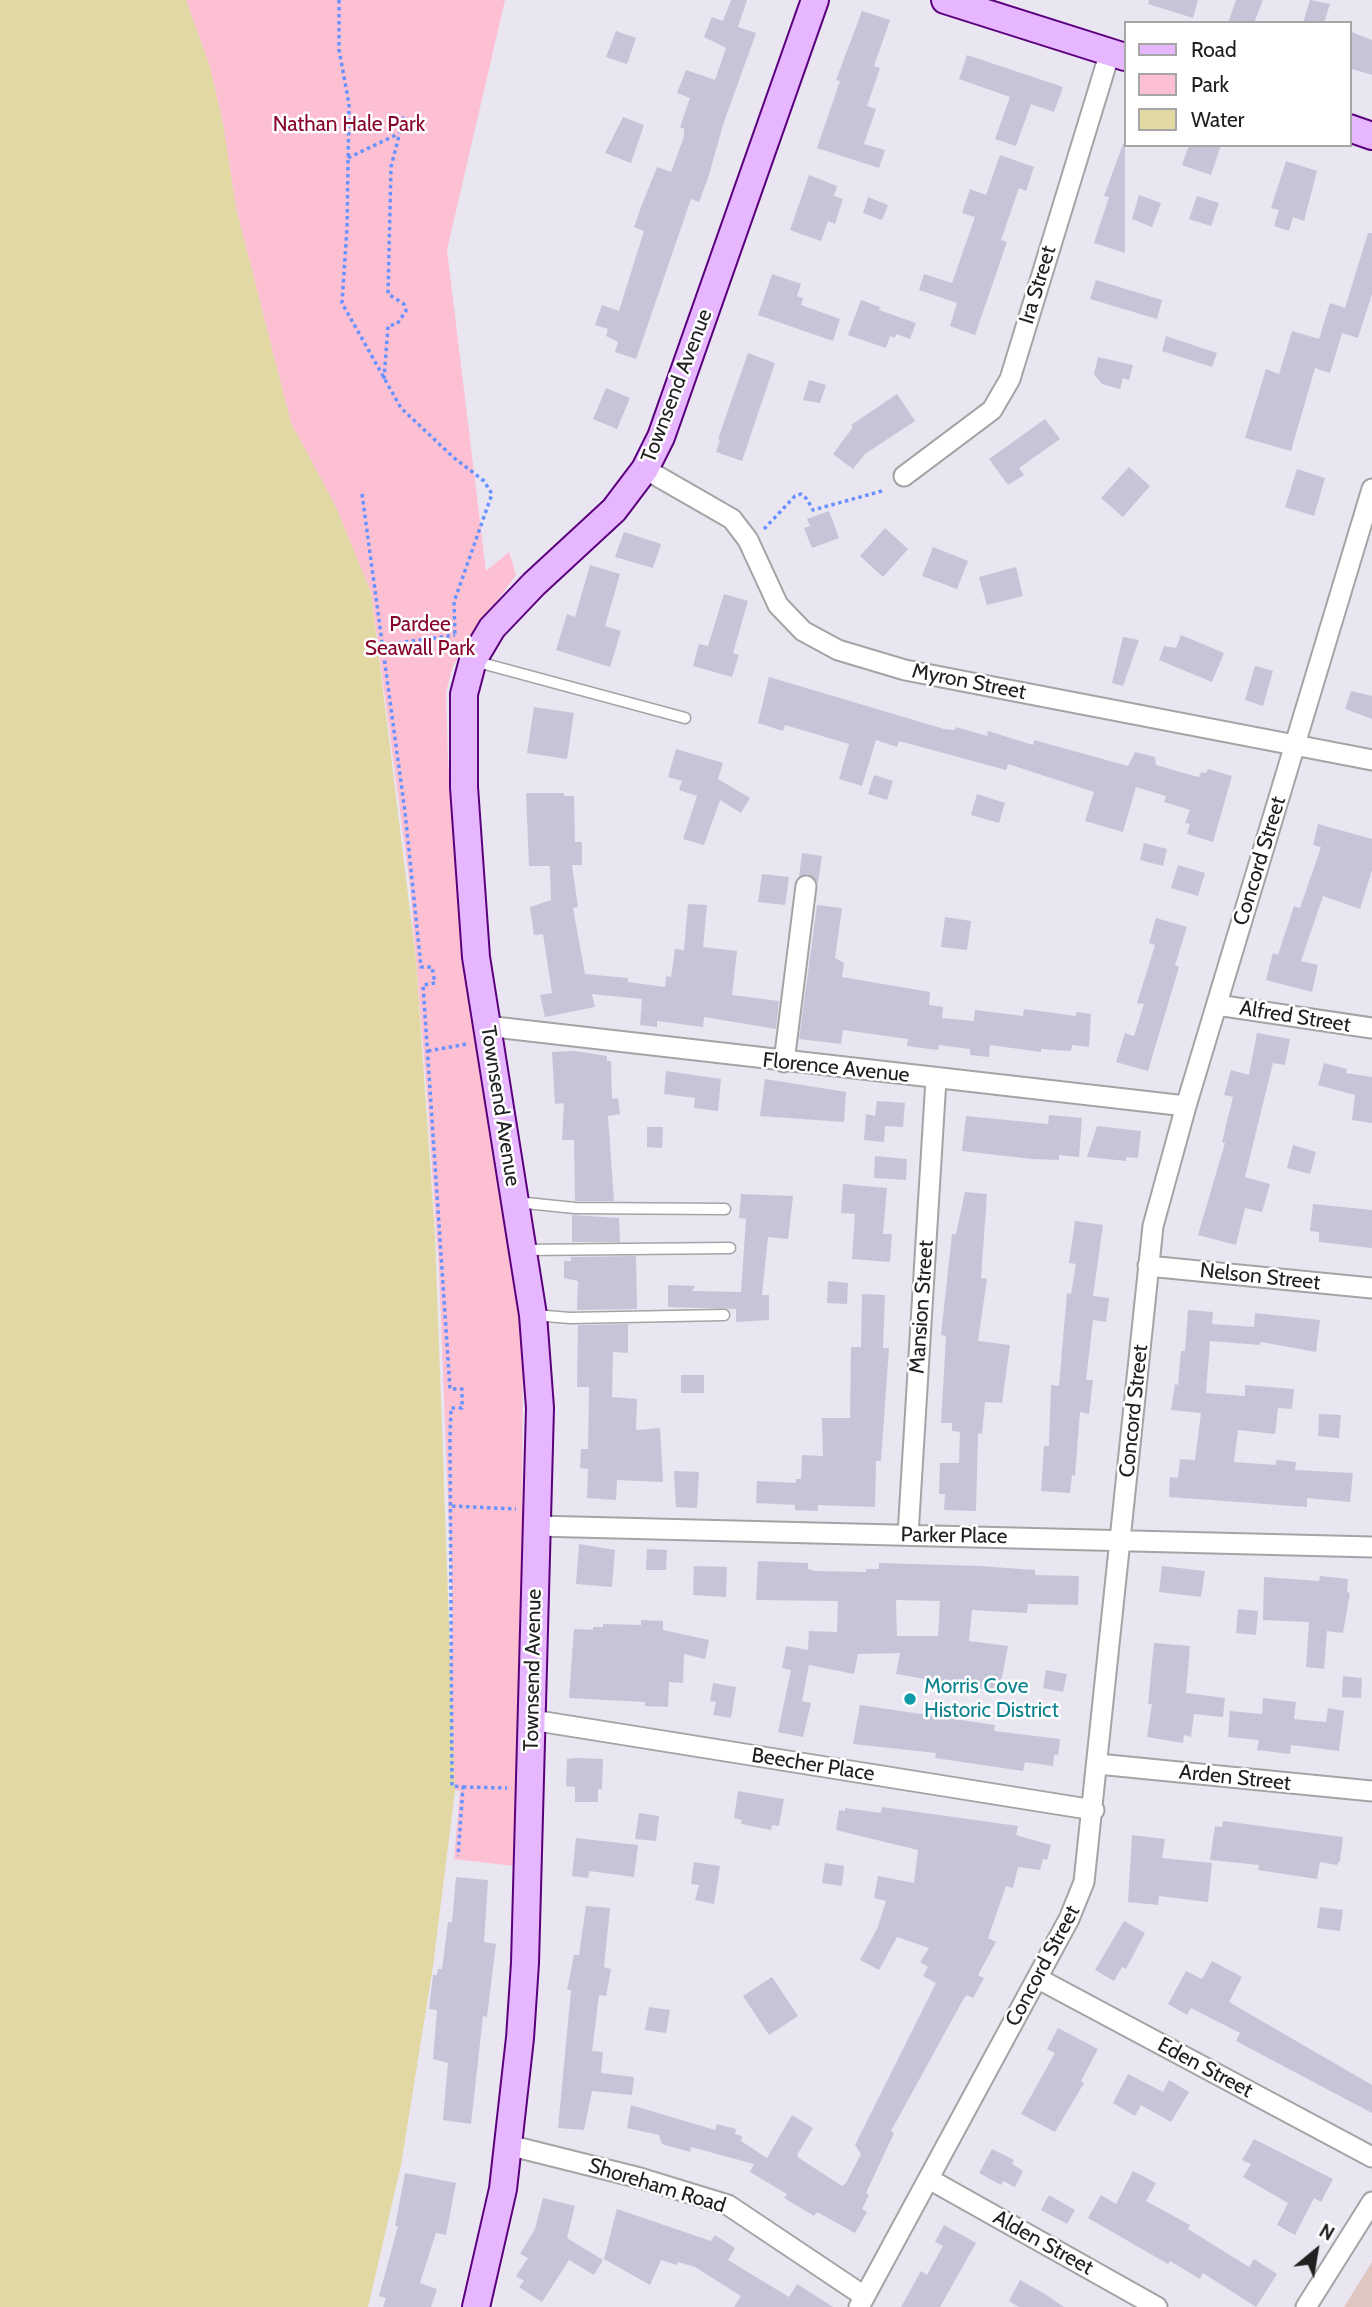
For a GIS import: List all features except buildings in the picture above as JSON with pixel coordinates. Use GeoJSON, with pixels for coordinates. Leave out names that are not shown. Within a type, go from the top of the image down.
{"type":"FeatureCollection","features":[{"type":"Feature","properties":{"kind":"main road","name":"Townsend Avenue"},"geometry":{"type":"LineString","coordinates":[[477,2307],[503,2189],[525,1963],[532,1720],[530,1518],[540,1408],[533,1315],[476,957],[463,753],[464,694],[473,660],[492,628],[534,584],[614,510],[645,469],[679,391],[815,0]]}},
{"type":"Feature","properties":{"kind":"main road"},"geometry":{"type":"LineString","coordinates":[[945,0],[1118,54]]}},
{"type":"Feature","properties":{"kind":"main road"},"geometry":{"type":"LineString","coordinates":[[1351,129],[1372,135]]}},
{"type":"Feature","properties":{"kind":"street","name":"Ira Street"},"geometry":{"type":"LineString","coordinates":[[904,476],[992,410],[1007,385],[1118,54]]}},
{"type":"Feature","properties":{"kind":"street","name":"Myron Street"},"geometry":{"type":"LineString","coordinates":[[645,469],[732,519],[748,540],[778,605],[803,631],[838,650],[905,670],[1372,760]]}},
{"type":"Feature","properties":{"kind":"street","name":"Concord Street"},"geometry":{"type":"LineString","coordinates":[[862,2302],[1078,1901],[1094,1810],[1148,1266],[1164,1180],[1372,489]]}},
{"type":"Feature","properties":{"kind":"street"},"geometry":{"type":"LineString","coordinates":[[784,1062],[806,886]]}},
{"type":"Feature","properties":{"kind":"street","name":"Alfred Street"},"geometry":{"type":"LineString","coordinates":[[1217,1005],[1372,1028]]}},
{"type":"Feature","properties":{"kind":"street","name":"Florence Avenue"},"geometry":{"type":"LineString","coordinates":[[488,1033],[1186,1106]]}},
{"type":"Feature","properties":{"kind":"street","name":"Mansion Street"},"geometry":{"type":"LineString","coordinates":[[908,1535],[936,1079]]}},
{"type":"Feature","properties":{"kind":"street","name":"Nelson Street"},"geometry":{"type":"LineString","coordinates":[[1148,1266],[1372,1288]]}},
{"type":"Feature","properties":{"kind":"street","name":"Parker Place"},"geometry":{"type":"LineString","coordinates":[[530,1518],[908,1535],[1372,1547]]}},
{"type":"Feature","properties":{"kind":"street","name":"Beecher Place"},"geometry":{"type":"LineString","coordinates":[[532,1720],[1094,1810]]}},
{"type":"Feature","properties":{"kind":"street","name":"Arden Street"},"geometry":{"type":"LineString","coordinates":[[1098,1764],[1372,1791]]}},
{"type":"Feature","properties":{"kind":"street","name":"Eden Street"},"geometry":{"type":"LineString","coordinates":[[1037,1978],[1372,2157]]}},
{"type":"Feature","properties":{"kind":"street","name":"Shoreham Road"},"geometry":{"type":"LineString","coordinates":[[508,2145],[640,2178],[728,2205],[862,2302]]}},
{"type":"Feature","properties":{"kind":"street","name":"Alden Street"},"geometry":{"type":"LineString","coordinates":[[929,2179],[1157,2307]]}},
{"type":"Feature","properties":{"kind":"street"},"geometry":{"type":"LineString","coordinates":[[1306,2307],[1372,2202]]}},
{"type":"Feature","properties":{"kind":"lane"},"geometry":{"type":"LineString","coordinates":[[473,660],[685,718]]}},
{"type":"Feature","properties":{"kind":"lane"},"geometry":{"type":"LineString","coordinates":[[515,1202],[575,1208],[724,1209]]}},
{"type":"Feature","properties":{"kind":"lane"},"geometry":{"type":"LineString","coordinates":[[523,1250],[730,1248]]}},
{"type":"Feature","properties":{"kind":"lane"},"geometry":{"type":"LineString","coordinates":[[533,1315],[570,1318],[724,1315]]}},
{"type":"Feature","properties":{"kind":"path"},"geometry":{"type":"LineString","coordinates":[[339,0],[339,50],[349,104],[347,228],[342,303],[401,408],[484,481],[492,494],[454,602],[455,635]]}},
{"type":"Feature","properties":{"kind":"path"},"geometry":{"type":"LineString","coordinates":[[384,381],[388,326],[397,324],[406,311],[404,304],[388,294],[389,181],[404,116]]}},
{"type":"Feature","properties":{"kind":"path"},"geometry":{"type":"LineString","coordinates":[[348,158],[400,133]]}},
{"type":"Feature","properties":{"kind":"path"},"geometry":{"type":"LineString","coordinates":[[748,540],[779,515],[794,496],[801,494],[813,510],[881,491]]}},
{"type":"Feature","properties":{"kind":"path"},"geometry":{"type":"LineString","coordinates":[[362,494],[384,645],[421,967],[432,967],[435,983],[423,985],[450,1389],[462,1389],[462,1408],[451,1408],[452,1786],[530,1789]]}},
{"type":"Feature","properties":{"kind":"path"},"geometry":{"type":"LineString","coordinates":[[384,645],[492,628]]}},
{"type":"Feature","properties":{"kind":"path"},"geometry":{"type":"LineString","coordinates":[[428,1051],[488,1033]]}},
{"type":"Feature","properties":{"kind":"path"},"geometry":{"type":"LineString","coordinates":[[452,1506],[530,1518]]}},
{"type":"Feature","properties":{"kind":"path"},"geometry":{"type":"LineString","coordinates":[[458,1856],[463,1787]]}},
{"type":"Feature","properties":{"kind":"shaded area"},"geometry":{"type":"Polygon","coordinates":[[[1372,2262],[1372,2307],[1344,2307],[1372,2262]]]}},
{"type":"Feature","properties":{"kind":"green space"},"geometry":{"type":"Polygon","coordinates":[[[186,0],[505,0],[447,250],[486,571],[509,552],[516,575],[464,647],[453,666],[446,692],[448,760],[470,1008],[523,1338],[521,1726],[515,1866],[454,1859],[460,1791],[448,1789],[452,1600],[439,1271],[410,886],[371,592],[334,503],[291,423],[236,208],[223,124],[210,67],[186,0]]]}},
{"type":"Feature","properties":{"kind":"water"},"geometry":{"type":"Polygon","coordinates":[[[0,0],[186,0],[210,67],[223,124],[236,208],[291,423],[334,503],[371,592],[416,960],[435,1235],[455,1791],[433,1966],[401,2165],[368,2307],[0,2307],[0,0]]]}},
{"type":"Feature","properties":{"kind":"place","name":"Morris Cove Historic District"},"geometry":{"type":"Point","coordinates":[910,1699]}},
{"type":"Feature","properties":{"kind":"park label","name":"Nathan Hale Park"},"geometry":{"type":"Point","coordinates":[349,125]}},
{"type":"Feature","properties":{"kind":"park label","name":"Pardee Seawall Park"},"geometry":{"type":"Point","coordinates":[420,637]}}]}
